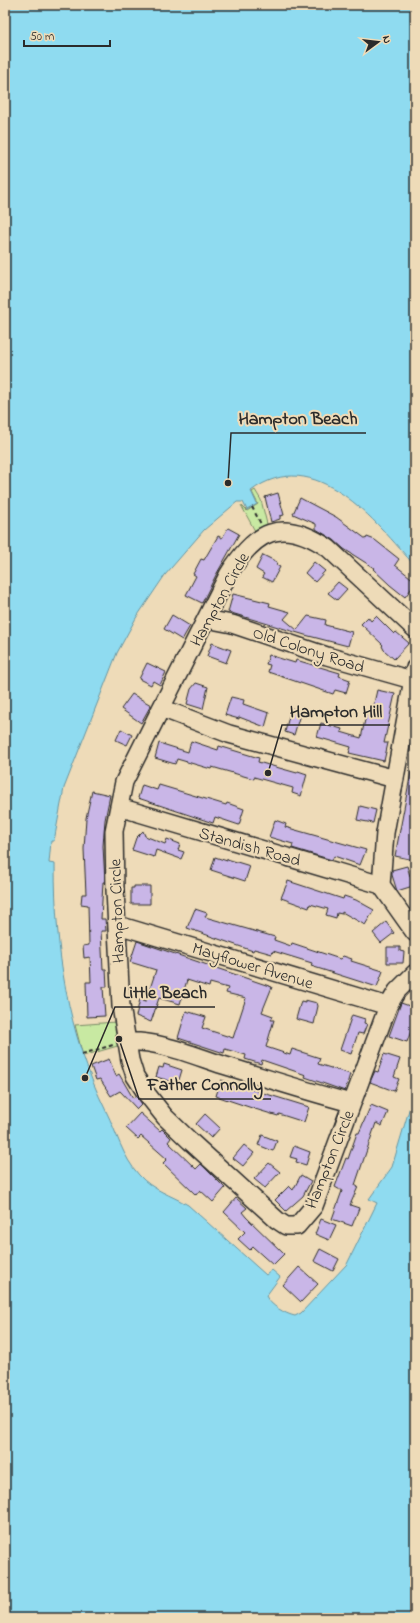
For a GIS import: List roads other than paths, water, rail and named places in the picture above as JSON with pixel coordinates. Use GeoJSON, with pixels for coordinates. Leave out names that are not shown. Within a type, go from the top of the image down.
{"type":"FeatureCollection","features":[{"type":"Feature","properties":{"kind":"street","name":"Hampton Circle"},"geometry":{"type":"LineString","coordinates":[[415,629],[328,548],[314,539],[302,534],[289,532],[277,532],[265,535],[246,548],[228,575],[124,782],[114,831],[120,1006],[126,1042],[135,1076],[165,1117],[277,1220],[286,1226],[296,1226],[314,1206],[352,1103],[372,1054],[388,1006],[397,991],[415,972]]}},
{"type":"Feature","properties":{"kind":"street","name":"Old Colony Road"},"geometry":{"type":"LineString","coordinates":[[206,619],[232,624],[327,656],[413,674]]}},
{"type":"Feature","properties":{"kind":"street"},"geometry":{"type":"LineString","coordinates":[[413,674],[385,833],[381,885],[415,933]]}},
{"type":"Feature","properties":{"kind":"street"},"geometry":{"type":"LineString","coordinates":[[161,708],[229,734],[395,779]]}},
{"type":"Feature","properties":{"kind":"street","name":"Standish Road"},"geometry":{"type":"LineString","coordinates":[[119,807],[381,885]]}},
{"type":"Feature","properties":{"kind":"street","name":"Mayflower Avenue"},"geometry":{"type":"LineString","coordinates":[[118,925],[388,1006]]}},
{"type":"Feature","properties":{"kind":"street"},"geometry":{"type":"LineString","coordinates":[[126,1042],[139,1041],[190,1054],[313,1093],[352,1103]]}},
{"type":"Feature","properties":{"kind":"water"},"geometry":{"type":"Polygon","coordinates":[[[5,5],[415,5],[415,566],[363,510],[342,494],[321,482],[298,476],[275,479],[251,491],[257,504],[247,510],[243,502],[237,502],[204,530],[165,575],[136,618],[117,653],[64,788],[54,841],[51,841],[49,863],[55,864],[57,928],[66,990],[73,1021],[93,1081],[128,1160],[139,1175],[150,1185],[188,1205],[266,1275],[272,1270],[280,1277],[266,1296],[278,1309],[295,1316],[301,1313],[347,1264],[377,1203],[369,1199],[392,1167],[411,1103],[415,1104],[415,1618],[5,1618],[5,5]]]}},
{"type":"Feature","properties":{"kind":"place","name":"Hampton Beach"},"geometry":{"type":"Point","coordinates":[228,483]}},
{"type":"Feature","properties":{"kind":"place","name":"Hampton Hill"},"geometry":{"type":"Point","coordinates":[268,773]}},
{"type":"Feature","properties":{"kind":"place","name":"Father Connolly"},"geometry":{"type":"Point","coordinates":[119,1039]}},
{"type":"Feature","properties":{"kind":"place","name":"Little Beach"},"geometry":{"type":"Point","coordinates":[85,1078]}}]}
